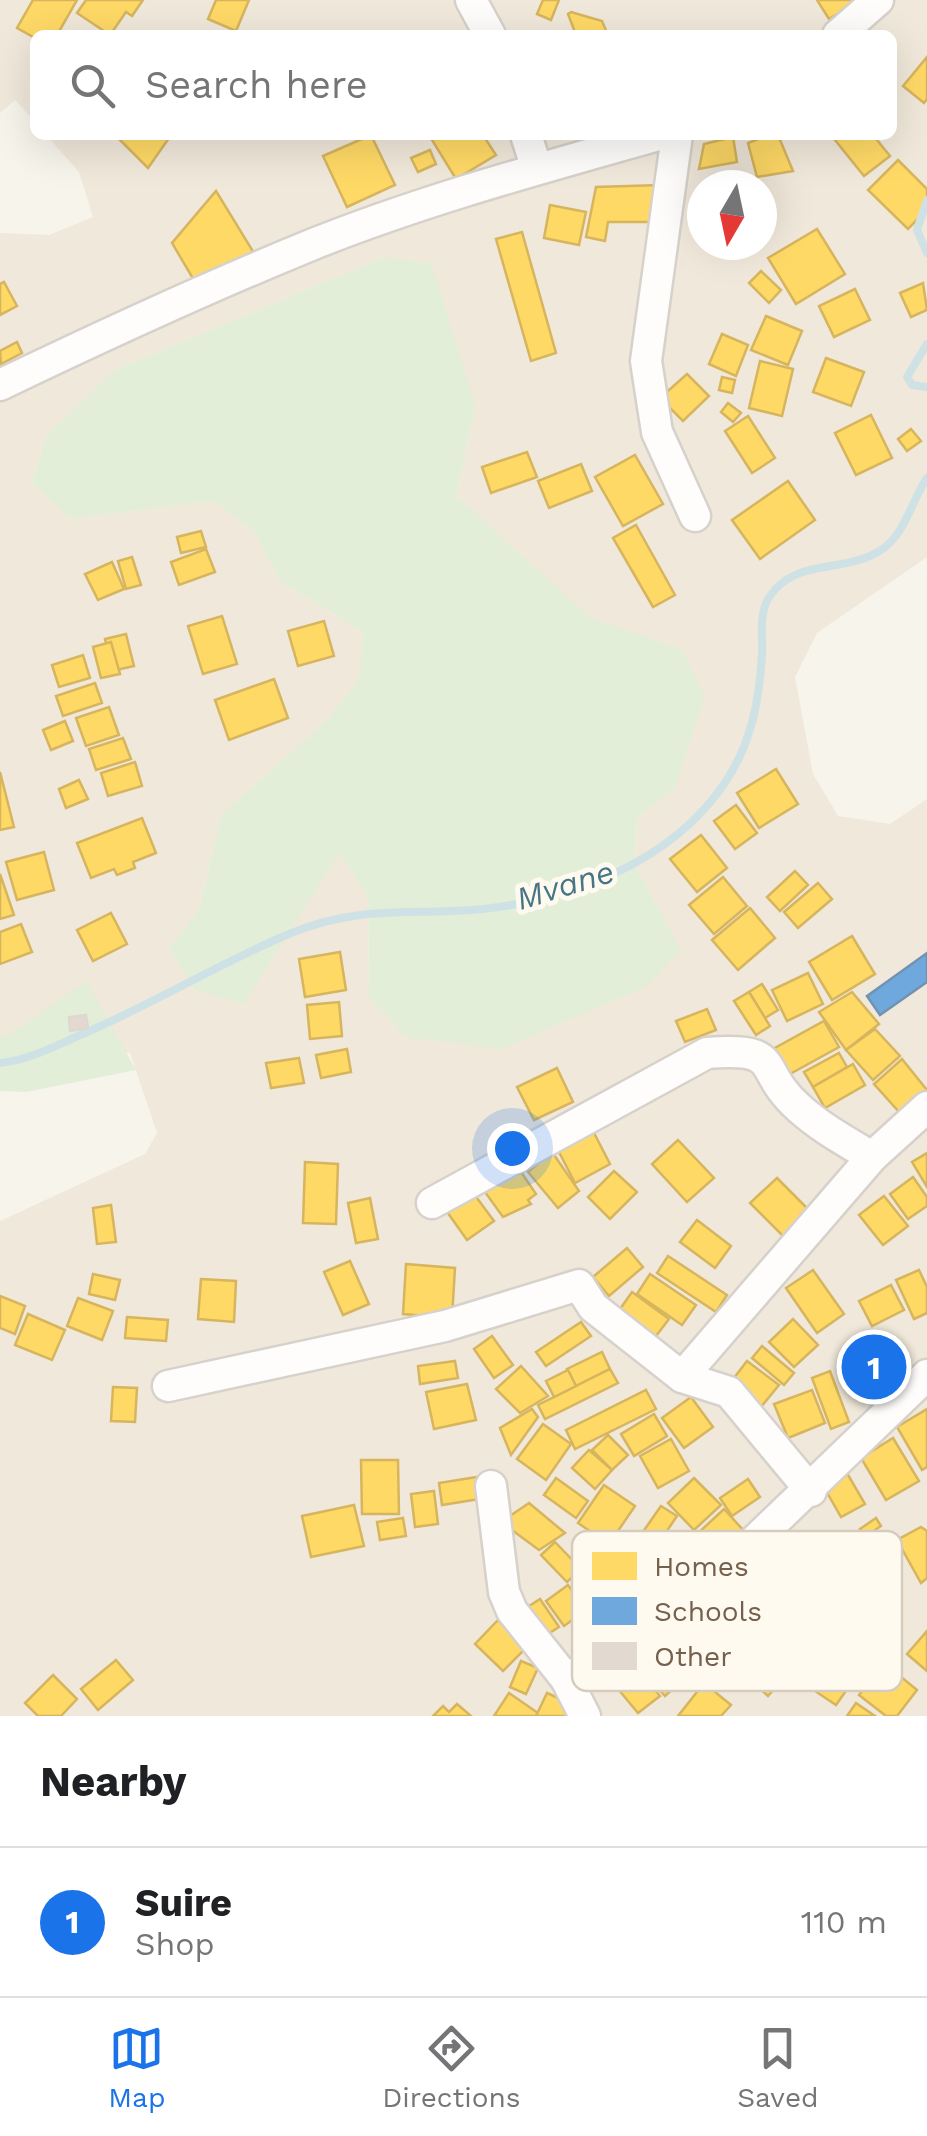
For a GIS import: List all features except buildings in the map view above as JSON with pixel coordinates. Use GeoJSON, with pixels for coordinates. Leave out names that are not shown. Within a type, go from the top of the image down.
{"type":"FeatureCollection","features":[{"type":"Feature","properties":{"kind":"street"},"geometry":{"type":"LineString","coordinates":[[471,0],[487,30]]}},
{"type":"Feature","properties":{"kind":"street"},"geometry":{"type":"LineString","coordinates":[[844,30],[878,0]]}},
{"type":"Feature","properties":{"kind":"street"},"geometry":{"type":"LineString","coordinates":[[528,140],[537,169]]}},
{"type":"Feature","properties":{"kind":"street"},"geometry":{"type":"LineString","coordinates":[[0,385],[113,330],[314,244],[537,169],[640,140]]}},
{"type":"Feature","properties":{"kind":"street"},"geometry":{"type":"LineString","coordinates":[[677,140],[646,361],[657,432],[695,516]]}},
{"type":"Feature","properties":{"kind":"street"},"geometry":{"type":"LineString","coordinates":[[432,1203],[706,1053],[744,1050],[763,1058],[794,1104],[872,1157]]}},
{"type":"Feature","properties":{"kind":"street"},"geometry":{"type":"LineString","coordinates":[[682,1377],[872,1157],[927,1107]]}},
{"type":"Feature","properties":{"kind":"street"},"geometry":{"type":"LineString","coordinates":[[168,1386],[445,1326],[579,1284],[593,1306],[682,1377],[728,1392],[811,1490]]}},
{"type":"Feature","properties":{"kind":"street"},"geometry":{"type":"LineString","coordinates":[[767,1531],[927,1374]]}},
{"type":"Feature","properties":{"kind":"street"},"geometry":{"type":"LineString","coordinates":[[492,1486],[504,1592],[512,1611],[566,1679],[584,1716]]}},
{"type":"Feature","properties":{"kind":"street"},"geometry":{"type":"LineString","coordinates":[[566,1679],[572,1676]]}},
{"type":"Feature","properties":{"kind":"shaded area"},"geometry":{"type":"Polygon","coordinates":[[[0,0],[927,0],[927,557],[817,633],[795,677],[813,774],[838,816],[890,824],[927,799],[927,1716],[0,1716],[0,1221],[145,1154],[157,1133],[130,1053],[0,1036],[0,233],[49,235],[93,217],[79,172],[50,140],[897,140],[897,30],[30,30],[30,116],[15,100],[0,113],[0,0]],[[385,257],[115,370],[46,436],[32,482],[70,519],[213,501],[254,531],[280,581],[364,633],[359,681],[328,719],[221,815],[199,910],[169,949],[339,853],[368,896],[369,997],[681,951],[634,864],[637,818],[675,788],[683,650],[591,619],[456,496],[475,406],[385,257]]]}},
{"type":"Feature","properties":{"kind":"green space"},"geometry":{"type":"Polygon","coordinates":[[[385,257],[432,264],[475,406],[456,496],[591,618],[683,650],[704,697],[675,788],[637,818],[634,864],[681,950],[647,986],[501,1049],[406,1037],[369,997],[368,896],[339,853],[244,1004],[196,991],[169,948],[199,910],[221,815],[328,719],[358,681],[364,633],[280,581],[254,531],[213,501],[70,519],[32,482],[46,436],[115,370],[385,257]]]}},
{"type":"Feature","properties":{"kind":"green space"},"geometry":{"type":"Polygon","coordinates":[[[86,981],[136,1070],[26,1092],[0,1091],[0,1036],[9,1036],[86,981]]]}},
{"type":"Feature","properties":{"kind":"waterway","name":"Mvane"},"geometry":{"type":"LineString","coordinates":[[927,200],[917,230],[927,253]]}},
{"type":"Feature","properties":{"kind":"waterway","name":"Mvane"},"geometry":{"type":"LineString","coordinates":[[927,344],[907,377],[912,385],[927,387]]}},
{"type":"Feature","properties":{"kind":"waterway","name":"Mvane"},"geometry":{"type":"LineString","coordinates":[[0,1063],[59,1044],[262,946],[315,925],[362,915],[517,904],[585,886],[648,855],[702,811],[741,754],[759,690],[762,617],[770,596],[794,575],[854,561],[884,548],[903,524],[927,478]]}},
{"type":"Feature","properties":{"kind":"place","name":"Suire"},"geometry":{"type":"Point","coordinates":[874,1367]}}]}
